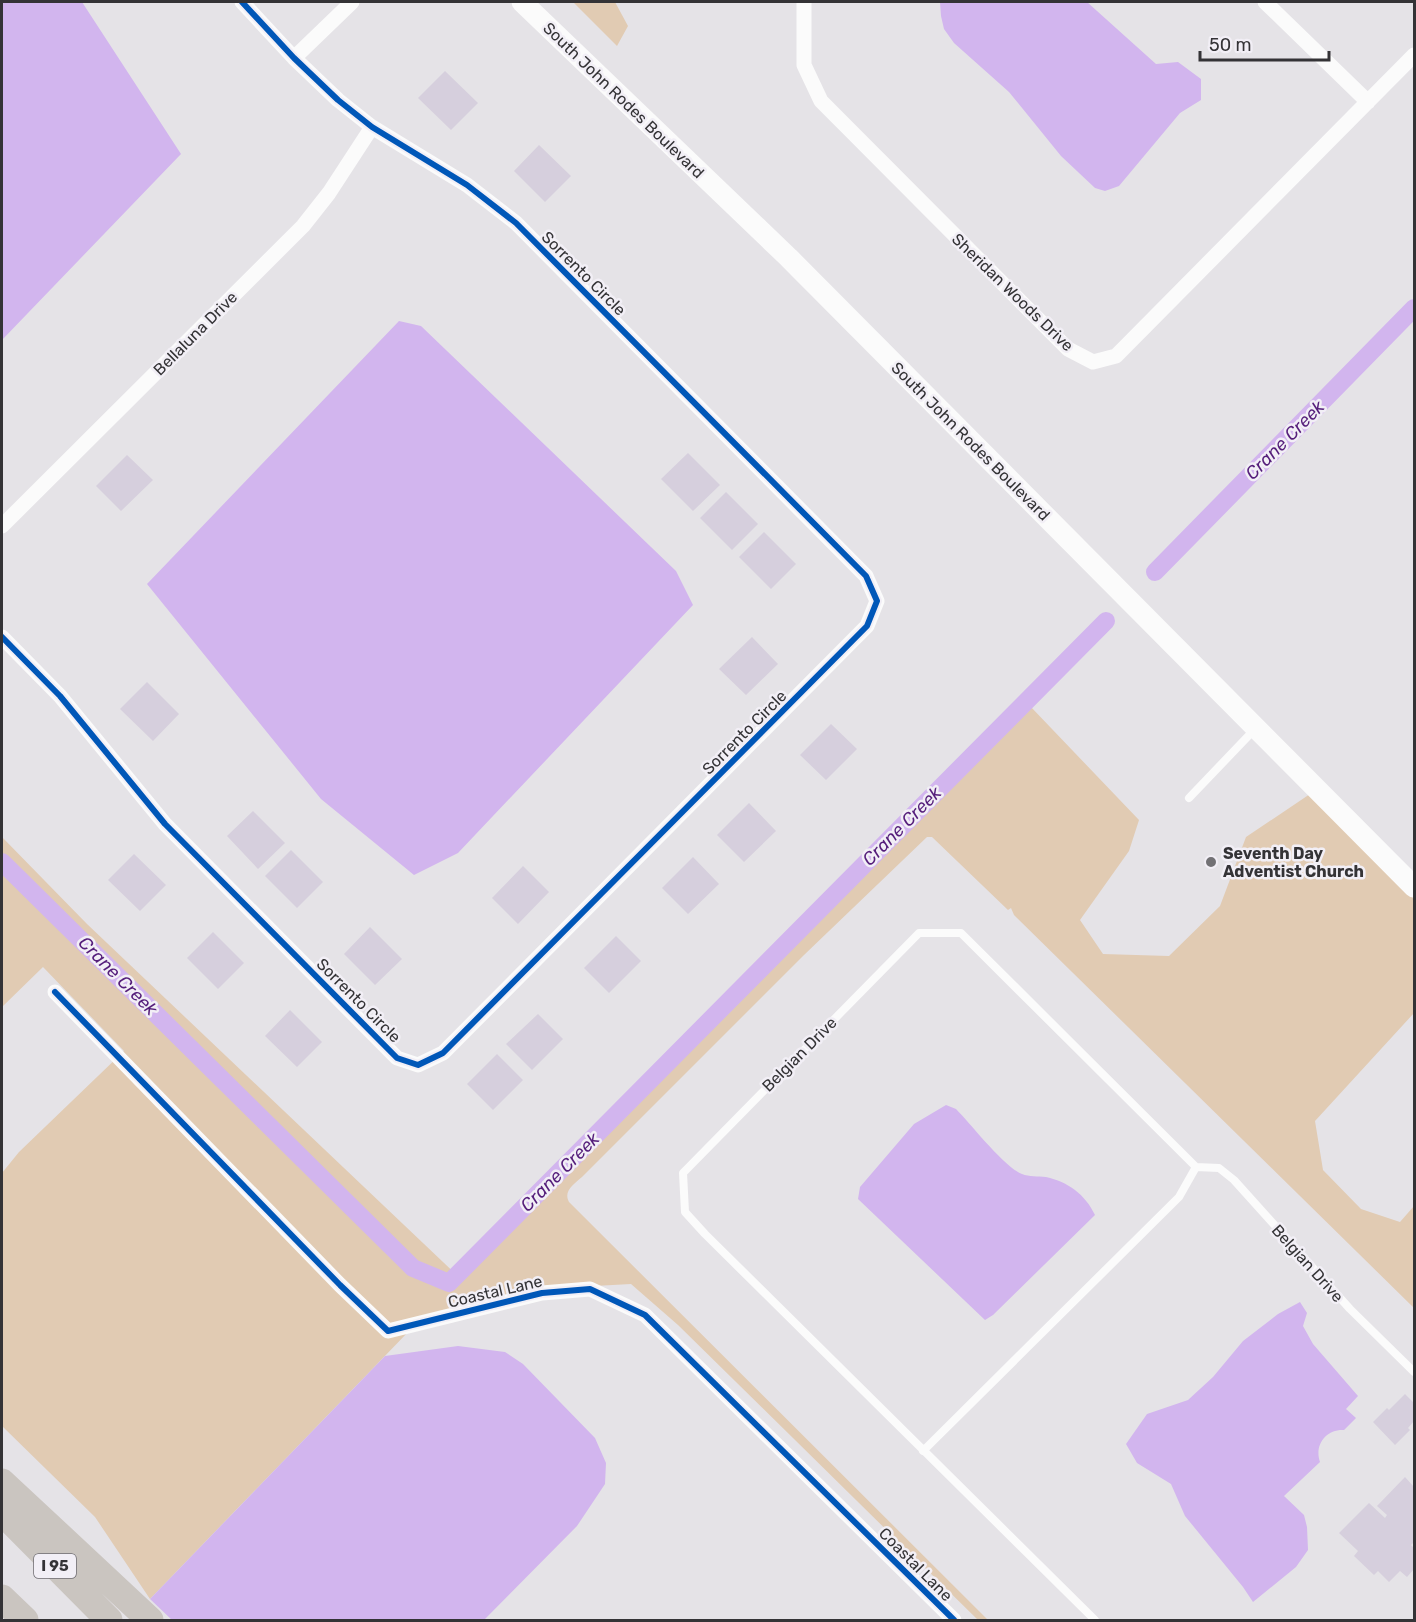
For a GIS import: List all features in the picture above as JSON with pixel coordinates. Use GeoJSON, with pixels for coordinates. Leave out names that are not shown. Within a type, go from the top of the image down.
{"type":"FeatureCollection","features":[{"type":"Feature","properties":{"kind":"highway"},"geometry":{"type":"LineString","coordinates":[[2,1482],[150,1620]]}},
{"type":"Feature","properties":{"kind":"highway","name":"I 95"},"geometry":{"type":"LineString","coordinates":[[2,1512],[109,1620]]}},
{"type":"Feature","properties":{"kind":"highway"},"geometry":{"type":"LineString","coordinates":[[2,1598],[25,1620]]}},
{"type":"Feature","properties":{"kind":"main road","name":"South John Rodes Boulevard"},"geometry":{"type":"LineString","coordinates":[[522,2],[789,258],[1414,887]]}},
{"type":"Feature","properties":{"kind":"street","name":"Sorrento Circle"},"geometry":{"type":"LineString","coordinates":[[2,638],[60,696],[165,824],[397,1058],[418,1065],[443,1053],[867,626],[877,601],[866,576],[516,223],[467,185],[372,127],[338,100],[294,58],[242,2]]}},
{"type":"Feature","properties":{"kind":"street"},"geometry":{"type":"LineString","coordinates":[[294,58],[351,2]]}},
{"type":"Feature","properties":{"kind":"street","name":"Sheridan Woods Drive"},"geometry":{"type":"LineString","coordinates":[[804,2],[804,65],[820,101],[1068,349],[1093,362],[1116,356],[1414,55]]}},
{"type":"Feature","properties":{"kind":"street"},"geometry":{"type":"LineString","coordinates":[[1265,2],[1368,102]]}},
{"type":"Feature","properties":{"kind":"street","name":"Bellaluna Drive"},"geometry":{"type":"LineString","coordinates":[[2,526],[303,226],[329,193],[372,127]]}},
{"type":"Feature","properties":{"kind":"street","name":"Coastal Lane"},"geometry":{"type":"LineString","coordinates":[[55,993],[388,1331],[543,1293],[590,1289],[645,1315],[954,1620]]}},
{"type":"Feature","properties":{"kind":"lane"},"geometry":{"type":"LineString","coordinates":[[1189,798],[1256,728]]}},
{"type":"Feature","properties":{"kind":"lane","name":"Belgian Drive"},"geometry":{"type":"LineString","coordinates":[[1095,1620],[685,1212],[683,1173],[919,933],[961,933],[1196,1167],[1219,1168],[1233,1180],[1350,1309],[1414,1372]]}},
{"type":"Feature","properties":{"kind":"lane"},"geometry":{"type":"LineString","coordinates":[[923,1451],[1179,1197],[1196,1167]]}},
{"type":"Feature","properties":{"kind":"shaded area"},"geometry":{"type":"Polygon","coordinates":[[[2,2],[82,2],[181,154],[2,340],[2,2]]]}},
{"type":"Feature","properties":{"kind":"shaded area"},"geometry":{"type":"Polygon","coordinates":[[[573,2],[615,2],[628,26],[617,46],[573,2]]]}},
{"type":"Feature","properties":{"kind":"shaded area"},"geometry":{"type":"Polygon","coordinates":[[[940,2],[1087,2],[1156,64],[1178,62],[1201,79],[1201,100],[1180,113],[1119,186],[1105,191],[1095,188],[1061,156],[1009,92],[954,43],[944,29],[940,2]]]}},
{"type":"Feature","properties":{"kind":"shaded area"},"geometry":{"type":"Polygon","coordinates":[[[399,321],[421,326],[676,571],[693,605],[458,853],[414,875],[321,799],[147,584],[399,321]]]}},
{"type":"Feature","properties":{"kind":"shaded area"},"geometry":{"type":"Polygon","coordinates":[[[1030,706],[1139,820],[1129,851],[1080,920],[1103,954],[1169,956],[1220,906],[1246,837],[1310,794],[1414,899],[1414,1013],[1315,1121],[1323,1170],[1361,1209],[1400,1222],[1414,1206],[1414,1308],[1014,915],[1011,908],[1008,910],[932,837],[927,837],[804,955],[573,1185],[567,1194],[569,1202],[988,1620],[978,1620],[678,1325],[631,1284],[539,1289],[410,1330],[150,1599],[95,1517],[2,1426],[2,1173],[19,1152],[124,1051],[43,967],[2,1007],[2,837],[87,924],[463,1281],[568,1161],[1030,706]]]}},
{"type":"Feature","properties":{"kind":"shaded area"},"geometry":{"type":"Polygon","coordinates":[[[946,1105],[956,1109],[997,1154],[1015,1170],[1025,1175],[1054,1179],[1069,1186],[1081,1195],[1095,1215],[993,1315],[985,1320],[858,1199],[860,1187],[914,1124],[946,1105]]]}},
{"type":"Feature","properties":{"kind":"shaded area"},"geometry":{"type":"Polygon","coordinates":[[[1300,1302],[1307,1313],[1303,1326],[1313,1344],[1358,1396],[1346,1409],[1356,1418],[1344,1430],[1332,1432],[1323,1439],[1319,1450],[1320,1462],[1284,1496],[1304,1515],[1308,1550],[1296,1567],[1253,1602],[1185,1516],[1171,1484],[1137,1463],[1126,1444],[1147,1414],[1188,1400],[1213,1377],[1243,1341],[1278,1314],[1300,1302]]]}},
{"type":"Feature","properties":{"kind":"shaded area"},"geometry":{"type":"Polygon","coordinates":[[[458,1346],[505,1352],[523,1364],[595,1438],[606,1463],[605,1484],[577,1526],[484,1620],[172,1620],[150,1599],[385,1356],[458,1346]]]}},
{"type":"Feature","properties":{"kind":"building"},"geometry":{"type":"Polygon","coordinates":[[[445,71],[478,103],[451,130],[418,98],[445,71]]]}},
{"type":"Feature","properties":{"kind":"building"},"geometry":{"type":"Polygon","coordinates":[[[539,145],[571,176],[545,202],[514,171],[539,145]]]}},
{"type":"Feature","properties":{"kind":"building"},"geometry":{"type":"Polygon","coordinates":[[[688,453],[720,485],[693,511],[661,479],[688,453]]]}},
{"type":"Feature","properties":{"kind":"building"},"geometry":{"type":"Polygon","coordinates":[[[127,455],[153,480],[121,511],[96,486],[127,455]]]}},
{"type":"Feature","properties":{"kind":"building"},"geometry":{"type":"Polygon","coordinates":[[[726,492],[758,524],[732,550],[700,518],[726,492]]]}},
{"type":"Feature","properties":{"kind":"building"},"geometry":{"type":"Polygon","coordinates":[[[764,532],[796,564],[771,589],[739,557],[764,532]]]}},
{"type":"Feature","properties":{"kind":"building"},"geometry":{"type":"Polygon","coordinates":[[[752,637],[778,664],[746,695],[719,669],[752,637]]]}},
{"type":"Feature","properties":{"kind":"building"},"geometry":{"type":"Polygon","coordinates":[[[147,682],[179,714],[153,741],[120,709],[147,682]]]}},
{"type":"Feature","properties":{"kind":"building"},"geometry":{"type":"Polygon","coordinates":[[[831,724],[857,749],[826,780],[800,755],[831,724]]]}},
{"type":"Feature","properties":{"kind":"building"},"geometry":{"type":"Polygon","coordinates":[[[749,803],[776,831],[744,862],[717,835],[749,803]]]}},
{"type":"Feature","properties":{"kind":"building"},"geometry":{"type":"Polygon","coordinates":[[[253,811],[285,843],[258,869],[227,836],[253,811]]]}},
{"type":"Feature","properties":{"kind":"building"},"geometry":{"type":"Polygon","coordinates":[[[291,850],[323,882],[297,908],[265,876],[291,850]]]}},
{"type":"Feature","properties":{"kind":"building"},"geometry":{"type":"Polygon","coordinates":[[[134,854],[166,885],[140,911],[108,880],[134,854]]]}},
{"type":"Feature","properties":{"kind":"building"},"geometry":{"type":"Polygon","coordinates":[[[693,857],[719,884],[688,914],[662,888],[693,857]]]}},
{"type":"Feature","properties":{"kind":"building"},"geometry":{"type":"Polygon","coordinates":[[[523,866],[549,892],[518,924],[492,898],[523,866]]]}},
{"type":"Feature","properties":{"kind":"building"},"geometry":{"type":"Polygon","coordinates":[[[370,927],[402,959],[375,985],[344,954],[370,927]]]}},
{"type":"Feature","properties":{"kind":"building"},"geometry":{"type":"Polygon","coordinates":[[[213,932],[244,963],[218,989],[187,958],[213,932]]]}},
{"type":"Feature","properties":{"kind":"building"},"geometry":{"type":"Polygon","coordinates":[[[616,936],[641,961],[609,993],[584,968],[616,936]]]}},
{"type":"Feature","properties":{"kind":"building"},"geometry":{"type":"Polygon","coordinates":[[[290,1010],[322,1042],[297,1067],[265,1036],[290,1010]]]}},
{"type":"Feature","properties":{"kind":"building"},"geometry":{"type":"Polygon","coordinates":[[[538,1014],[563,1039],[532,1070],[506,1044],[538,1014]]]}},
{"type":"Feature","properties":{"kind":"building"},"geometry":{"type":"Polygon","coordinates":[[[497,1054],[523,1080],[493,1110],[467,1084],[497,1054]]]}},
{"type":"Feature","properties":{"kind":"building"},"geometry":{"type":"Polygon","coordinates":[[[1405,1394],[1414,1403],[1414,1421],[1408,1428],[1410,1430],[1395,1445],[1373,1422],[1405,1394]]]}},
{"type":"Feature","properties":{"kind":"building"},"geometry":{"type":"Polygon","coordinates":[[[1405,1477],[1414,1487],[1414,1542],[1411,1545],[1414,1548],[1414,1569],[1407,1577],[1400,1571],[1389,1582],[1378,1571],[1374,1575],[1354,1556],[1358,1551],[1339,1533],[1369,1503],[1385,1518],[1387,1515],[1377,1506],[1405,1477]]]}},
{"type":"Feature","properties":{"kind":"waterway","name":"Crane Creek"},"geometry":{"type":"LineString","coordinates":[[1155,572],[1414,308]]}},
{"type":"Feature","properties":{"kind":"waterway","name":"Crane Creek"},"geometry":{"type":"LineString","coordinates":[[2,862],[413,1268],[449,1283],[1106,621]]}},
{"type":"Feature","properties":{"kind":"cycle path"},"geometry":{"type":"LineString","coordinates":[[2,637],[60,696],[165,824],[397,1058],[418,1065],[443,1053],[867,626],[877,601],[866,576],[516,223],[467,185],[372,127],[338,100],[294,58],[242,2]]}},
{"type":"Feature","properties":{"kind":"cycle path"},"geometry":{"type":"LineString","coordinates":[[55,992],[340,1285],[388,1331],[542,1293],[590,1289],[645,1315],[954,1620]]}},
{"type":"Feature","properties":{"kind":"place","name":"Seventh Day Adventist Church"},"geometry":{"type":"Point","coordinates":[1211,862]}}]}
